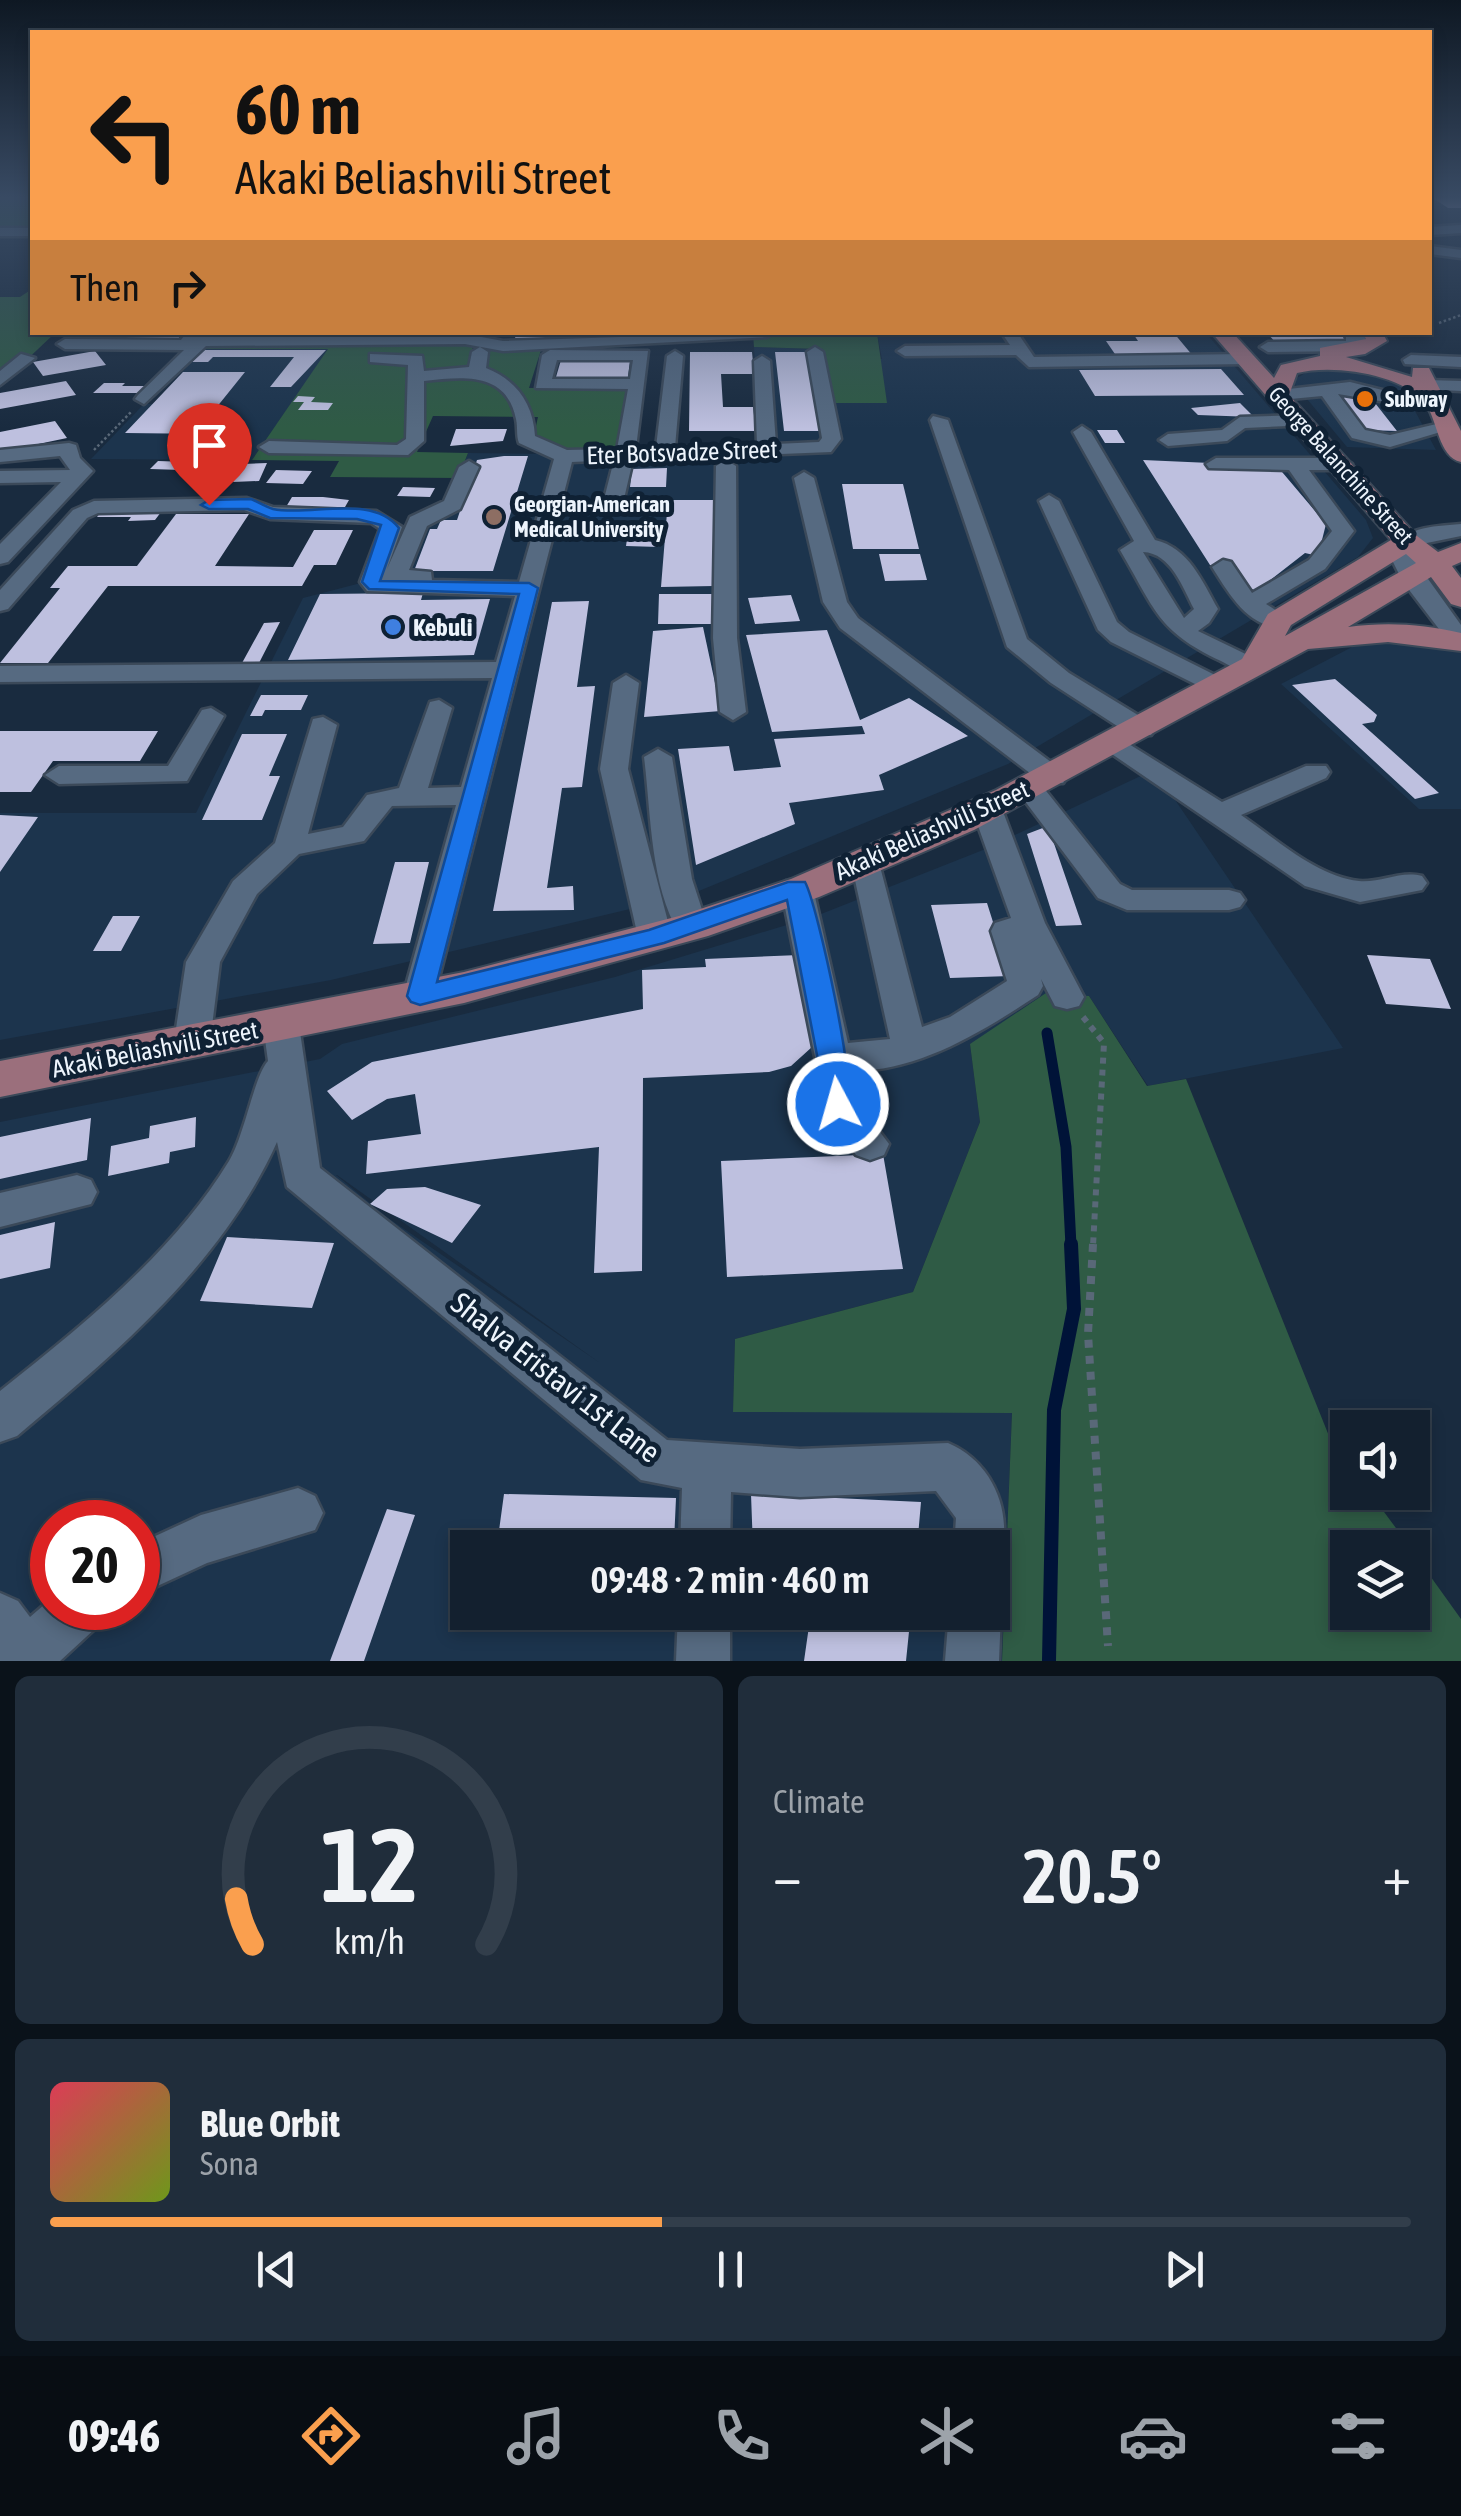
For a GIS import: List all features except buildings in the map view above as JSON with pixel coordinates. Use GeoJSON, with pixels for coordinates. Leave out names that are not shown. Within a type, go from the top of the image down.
{"type":"FeatureCollection","features":[{"type":"Feature","properties":{"kind":"main road"},"geometry":{"type":"LineString","coordinates":[[1235,339],[1268,347],[1348,352],[1370,346],[1377,340],[1373,335]]}},
{"type":"Feature","properties":{"kind":"main road"},"geometry":{"type":"LineString","coordinates":[[1374,335],[1411,360],[1439,392],[1445,428],[1461,455]]}},
{"type":"Feature","properties":{"kind":"main road","name":"George Balanchine Street"},"geometry":{"type":"LineString","coordinates":[[1235,339],[1407,542],[1448,555],[1461,598]]}},
{"type":"Feature","properties":{"kind":"main road"},"geometry":{"type":"LineString","coordinates":[[1281,396],[1288,370],[1341,364],[1394,374],[1439,392]]}},
{"type":"Feature","properties":{"kind":"main road","name":"Akaki Beliashvili Street"},"geometry":{"type":"LineString","coordinates":[[0,1079],[420,996],[673,931],[866,862],[987,809],[1128,737],[1253,663],[1267,614],[1407,542]]}},
{"type":"Feature","properties":{"kind":"main road","name":"Akaki Beliashvili Street"},"geometry":{"type":"LineString","coordinates":[[1267,614],[1448,555]]}},
{"type":"Feature","properties":{"kind":"main road"},"geometry":{"type":"LineString","coordinates":[[1267,614],[1428,634],[1461,642]]}},
{"type":"Feature","properties":{"kind":"street"},"geometry":{"type":"LineString","coordinates":[[70,338],[186,344],[203,335],[488,336],[562,345],[662,335]]}},
{"type":"Feature","properties":{"kind":"street"},"geometry":{"type":"LineString","coordinates":[[144,399],[203,335]]}},
{"type":"Feature","properties":{"kind":"street"},"geometry":{"type":"LineString","coordinates":[[477,371],[479,346],[488,336]]}},
{"type":"Feature","properties":{"kind":"street"},"geometry":{"type":"LineString","coordinates":[[906,344],[1013,339],[1029,362],[1235,339]]}},
{"type":"Feature","properties":{"kind":"street"},"geometry":{"type":"LineString","coordinates":[[625,459],[726,466],[826,458],[832,439],[815,352]]}},
{"type":"Feature","properties":{"kind":"street"},"geometry":{"type":"LineString","coordinates":[[613,502],[625,459],[638,384],[642,355],[550,355],[542,384],[638,384]]}},
{"type":"Feature","properties":{"kind":"street"},"geometry":{"type":"LineString","coordinates":[[665,450],[674,356]]}},
{"type":"Feature","properties":{"kind":"street"},"geometry":{"type":"LineString","coordinates":[[0,380],[27,358]]}},
{"type":"Feature","properties":{"kind":"street"},"geometry":{"type":"LineString","coordinates":[[269,447],[410,447],[415,441],[416,360],[364,358]]}},
{"type":"Feature","properties":{"kind":"street"},"geometry":{"type":"LineString","coordinates":[[1411,360],[1461,362]]}},
{"type":"Feature","properties":{"kind":"street"},"geometry":{"type":"LineString","coordinates":[[762,361],[767,448]]}},
{"type":"Feature","properties":{"kind":"street"},"geometry":{"type":"LineString","coordinates":[[416,377],[477,371],[503,380],[526,417],[526,439],[564,456]]}},
{"type":"Feature","properties":{"kind":"street"},"geometry":{"type":"LineString","coordinates":[[1325,388],[1359,434],[1390,441],[1406,439],[1408,434]]}},
{"type":"Feature","properties":{"kind":"street"},"geometry":{"type":"LineString","coordinates":[[1281,396],[1325,388],[1461,395]]}},
{"type":"Feature","properties":{"kind":"street"},"geometry":{"type":"LineString","coordinates":[[1377,392],[1408,434]]}},
{"type":"Feature","properties":{"kind":"street"},"geometry":{"type":"LineString","coordinates":[[1392,412],[1439,392]]}},
{"type":"Feature","properties":{"kind":"street"},"geometry":{"type":"LineString","coordinates":[[1281,396],[1338,407]]}},
{"type":"Feature","properties":{"kind":"street"},"geometry":{"type":"LineString","coordinates":[[939,420],[1016,642],[1218,814],[1336,888],[1360,892],[1411,883]]}},
{"type":"Feature","properties":{"kind":"street"},"geometry":{"type":"LineString","coordinates":[[1168,440],[1227,435],[1240,423],[1304,421]]}},
{"type":"Feature","properties":{"kind":"street"},"geometry":{"type":"LineString","coordinates":[[1408,434],[1445,428]]}},
{"type":"Feature","properties":{"kind":"street"},"geometry":{"type":"LineString","coordinates":[[0,557],[78,465],[82,429]]}},
{"type":"Feature","properties":{"kind":"street"},"geometry":{"type":"LineString","coordinates":[[1082,432],[1147,545]]}},
{"type":"Feature","properties":{"kind":"street","name":"Eter Botsvadze Street"},"geometry":{"type":"LineString","coordinates":[[420,996],[564,456],[625,459],[665,450],[767,448],[826,458]]}},
{"type":"Feature","properties":{"kind":"street"},"geometry":{"type":"LineString","coordinates":[[0,456],[78,465]]}},
{"type":"Feature","properties":{"kind":"street"},"geometry":{"type":"LineString","coordinates":[[1216,464],[1342,464]]}},
{"type":"Feature","properties":{"kind":"street"},"geometry":{"type":"LineString","coordinates":[[1223,568],[1267,614],[1340,542],[1344,531],[1294,464]]}},
{"type":"Feature","properties":{"kind":"street"},"geometry":{"type":"LineString","coordinates":[[0,477],[78,465]]}},
{"type":"Feature","properties":{"kind":"street"},"geometry":{"type":"LineString","coordinates":[[726,466],[725,638],[734,712]]}},
{"type":"Feature","properties":{"kind":"street"},"geometry":{"type":"LineString","coordinates":[[469,467],[453,505],[418,522],[395,577],[530,582]]}},
{"type":"Feature","properties":{"kind":"street"},"geometry":{"type":"LineString","coordinates":[[804,478],[835,602],[848,623],[1041,782],[1109,891],[1127,900],[1229,900]]}},
{"type":"Feature","properties":{"kind":"street"},"geometry":{"type":"LineString","coordinates":[[1049,501],[1107,625],[1120,636],[1216,684]]}},
{"type":"Feature","properties":{"kind":"street"},"geometry":{"type":"LineString","coordinates":[[0,604],[80,514],[94,508],[247,504],[270,513],[376,517],[391,528],[371,582],[375,586],[530,582]]}},
{"type":"Feature","properties":{"kind":"street"},"geometry":{"type":"LineString","coordinates":[[0,528],[28,528]]}},
{"type":"Feature","properties":{"kind":"street"},"geometry":{"type":"LineString","coordinates":[[1407,542],[1420,535],[1448,555],[1461,642]]}},
{"type":"Feature","properties":{"kind":"street"},"geometry":{"type":"LineString","coordinates":[[1182,630],[1202,618],[1206,609],[1174,555],[1162,546],[1131,550],[1182,630],[1253,663]]}},
{"type":"Feature","properties":{"kind":"street"},"geometry":{"type":"LineString","coordinates":[[0,674],[507,670]]}},
{"type":"Feature","properties":{"kind":"street"},"geometry":{"type":"LineString","coordinates":[[626,683],[614,769],[673,931]]}},
{"type":"Feature","properties":{"kind":"street"},"geometry":{"type":"LineString","coordinates":[[411,796],[439,708]]}},
{"type":"Feature","properties":{"kind":"street"},"geometry":{"type":"LineString","coordinates":[[59,775],[176,775],[211,716]]}},
{"type":"Feature","properties":{"kind":"street"},"geometry":{"type":"LineString","coordinates":[[289,847],[323,725]]}},
{"type":"Feature","properties":{"kind":"street"},"geometry":{"type":"LineString","coordinates":[[658,756],[676,879],[673,931]]}},
{"type":"Feature","properties":{"kind":"street"},"geometry":{"type":"LineString","coordinates":[[1218,814],[1316,772]]}},
{"type":"Feature","properties":{"kind":"street"},"geometry":{"type":"LineString","coordinates":[[192,1042],[204,962],[227,914],[244,888],[289,847],[353,834],[377,801],[411,796],[474,796]]}},
{"type":"Feature","properties":{"kind":"street"},"geometry":{"type":"LineString","coordinates":[[987,809],[1029,923],[1067,997]]}},
{"type":"Feature","properties":{"kind":"street"},"geometry":{"type":"LineString","coordinates":[[866,862],[909,1045]]}},
{"type":"Feature","properties":{"kind":"street"},"geometry":{"type":"LineString","coordinates":[[797,888],[833,1057],[838,1104],[870,1144]]}},
{"type":"Feature","properties":{"kind":"street"},"geometry":{"type":"LineString","coordinates":[[833,1057],[888,1058],[909,1045],[963,1026],[1026,986],[1007,931],[1029,923]]}},
{"type":"Feature","properties":{"kind":"street"},"geometry":{"type":"LineString","coordinates":[[0,1420],[162,1277],[246,1176],[276,1103],[281,1025]]}},
{"type":"Feature","properties":{"kind":"street","name":"Shalva Eristavi 1st Lane"},"geometry":{"type":"LineString","coordinates":[[281,1025],[302,1176],[658,1463],[800,1473],[948,1467],[980,1529]]}},
{"type":"Feature","properties":{"kind":"street"},"geometry":{"type":"LineString","coordinates":[[0,1210],[77,1192]]}},
{"type":"Feature","properties":{"kind":"street"},"geometry":{"type":"LineString","coordinates":[[705,1530],[706,1466]]}},
{"type":"Feature","properties":{"kind":"street"},"geometry":{"type":"LineString","coordinates":[[160,1560],[201,1540],[298,1513]]}},
{"type":"Feature","properties":{"kind":"street"},"geometry":{"type":"LineString","coordinates":[[18,1645],[43,1630]]}},
{"type":"Feature","properties":{"kind":"street"},"geometry":{"type":"LineString","coordinates":[[703,1661],[704,1630]]}},
{"type":"Feature","properties":{"kind":"street"},"geometry":{"type":"LineString","coordinates":[[972,1661],[974,1630]]}},
{"type":"Feature","properties":{"kind":"path"},"geometry":{"type":"LineString","coordinates":[[1439,324],[1461,315]]}},
{"type":"Feature","properties":{"kind":"path"},"geometry":{"type":"LineString","coordinates":[[78,465],[144,399]]}},
{"type":"Feature","properties":{"kind":"path"},"geometry":{"type":"LineString","coordinates":[[1067,997],[1104,1043],[1088,1334],[1108,1646]]}},
{"type":"Feature","properties":{"kind":"shaded area"},"geometry":{"type":"Polygon","coordinates":[[[877,335],[1208,335],[1366,520],[1373,538],[1358,557],[1008,764],[689,895],[331,980],[0,1040],[0,813],[196,813],[303,598],[384,577],[411,520],[448,504],[468,453],[549,454],[549,458],[761,457],[754,347],[821,349],[882,359],[877,335]]]}},
{"type":"Feature","properties":{"kind":"shaded area"},"geometry":{"type":"Polygon","coordinates":[[[203,349],[329,349],[252,460],[91,459],[144,404],[154,404],[203,349]]]}},
{"type":"Feature","properties":{"kind":"shaded area"},"geometry":{"type":"Polygon","coordinates":[[[1338,369],[1377,374],[1401,385],[1436,450],[1347,447],[1292,381],[1307,372],[1338,369]]]}},
{"type":"Feature","properties":{"kind":"shaded area"},"geometry":{"type":"Polygon","coordinates":[[[1375,641],[1432,643],[1461,653],[1461,809],[1419,809],[1281,684],[1354,646],[1375,641]]]}},
{"type":"Feature","properties":{"kind":"shaded area"},"geometry":{"type":"Polygon","coordinates":[[[1147,773],[1165,785],[1343,1048],[1148,1086],[1089,996],[970,1044],[980,1122],[913,1292],[735,1339],[733,1412],[1012,1412],[1007,1530],[450,1530],[450,1630],[1003,1630],[1002,1661],[0,1661],[0,1122],[320,1059],[342,1044],[615,977],[816,916],[983,850],[1147,773]],[[337,1175],[388,1218],[600,1363],[337,1175]]]}},
{"type":"Feature","properties":{"kind":"green space"},"geometry":{"type":"Polygon","coordinates":[[[30,290],[30,335],[53,335],[0,385],[0,297],[20,297],[30,290]]]}},
{"type":"Feature","properties":{"kind":"green space"},"geometry":{"type":"Polygon","coordinates":[[[753,335],[877,335],[887,403],[835,403],[821,349],[754,347],[753,335]]]}},
{"type":"Feature","properties":{"kind":"green space"},"geometry":{"type":"Polygon","coordinates":[[[471,342],[473,350],[623,343],[622,347],[541,350],[529,388],[630,389],[619,450],[566,450],[534,435],[538,417],[433,416],[417,452],[468,453],[458,478],[330,477],[339,461],[252,460],[328,349],[203,349],[207,343],[471,342]]]}},
{"type":"Feature","properties":{"kind":"green space"},"geometry":{"type":"Polygon","coordinates":[[[1046,993],[1089,996],[1147,1086],[1186,1079],[1330,1437],[1330,1510],[1383,1510],[1397,1530],[1330,1530],[1330,1630],[1430,1630],[1430,1576],[1461,1619],[1461,1661],[1002,1661],[1003,1630],[1010,1630],[1007,1530],[1012,1413],[733,1412],[735,1339],[913,1292],[980,1122],[970,1044],[1046,993]]]}},
{"type":"Feature","properties":{"kind":"waterway"},"geometry":{"type":"LineString","coordinates":[[1047,1033],[1066,1147],[1071,1246]]}},
{"type":"Feature","properties":{"kind":"waterway"},"geometry":{"type":"LineString","coordinates":[[1049,1661],[1054,1410],[1074,1309],[1071,1244]]}},
{"type":"Feature","properties":{"kind":"place","name":"Subway"},"geometry":{"type":"Point","coordinates":[1365,399]}},
{"type":"Feature","properties":{"kind":"place","name":"Georgian-American Medical University"},"geometry":{"type":"Point","coordinates":[494,517]}},
{"type":"Feature","properties":{"kind":"place","name":"Kebuli"},"geometry":{"type":"Point","coordinates":[393,627]}},
{"type":"Feature","properties":{"kind":"route"},"geometry":{"type":"LineString","coordinates":[[209,505],[251,504],[270,513],[376,517],[391,528],[371,582],[375,586],[529,588],[420,996],[655,937],[797,888],[833,1057],[838,1104]]}}]}
